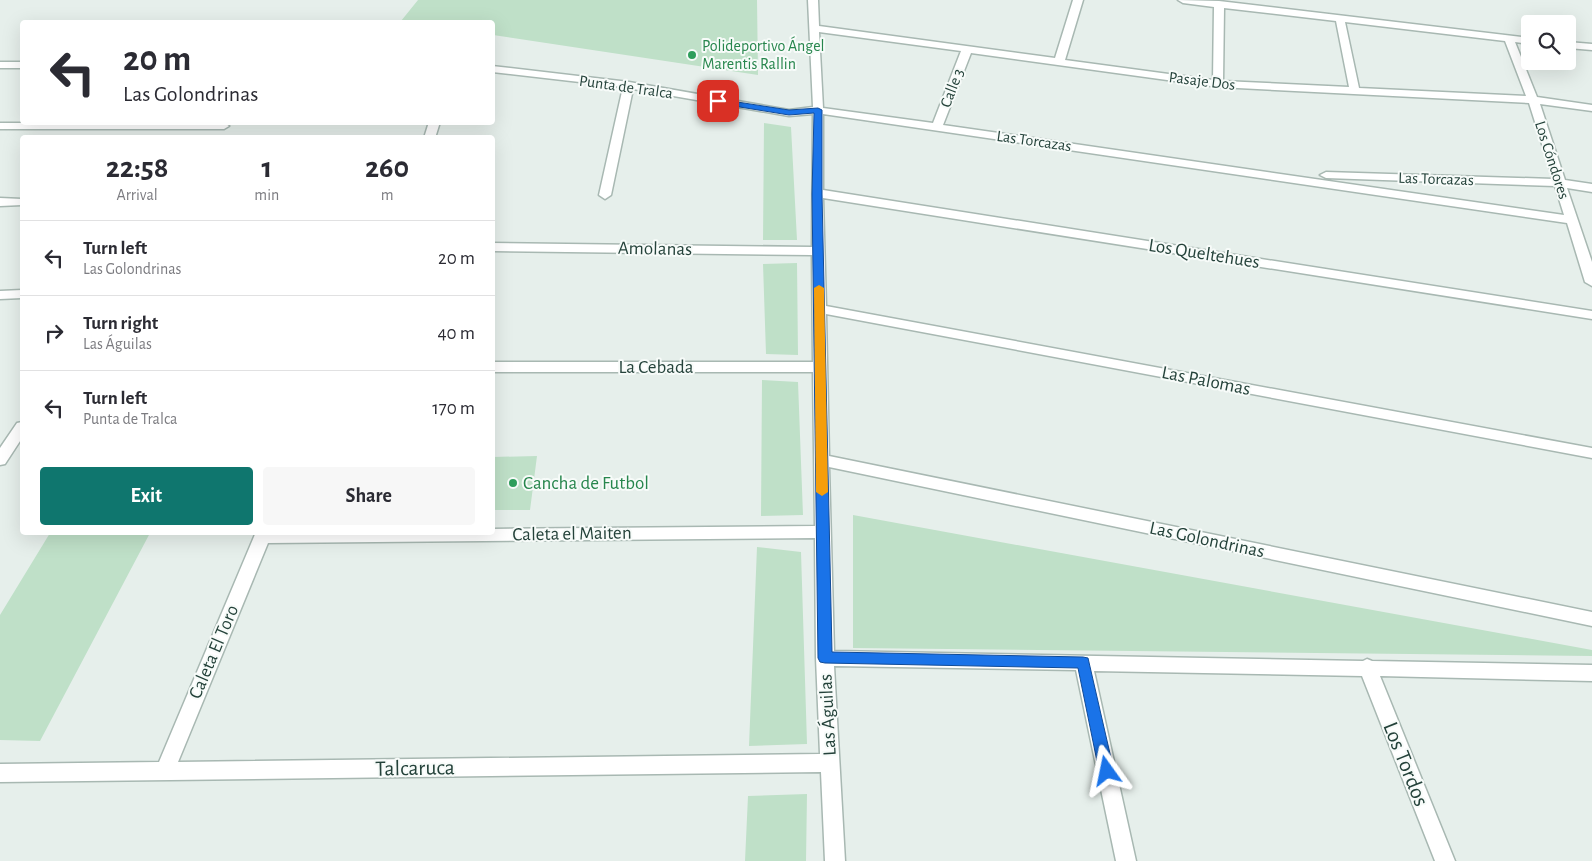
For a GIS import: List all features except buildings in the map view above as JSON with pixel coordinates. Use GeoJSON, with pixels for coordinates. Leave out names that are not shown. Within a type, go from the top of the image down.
{"type":"FeatureCollection","features":[{"type":"Feature","properties":{"kind":"street","name":"Las Águilas"},"geometry":{"type":"LineString","coordinates":[[813,0],[818,110],[817,194],[825,658],[835,861]]}},
{"type":"Feature","properties":{"kind":"street"},"geometry":{"type":"LineString","coordinates":[[1059,62],[1078,0]]}},
{"type":"Feature","properties":{"kind":"street"},"geometry":{"type":"LineString","coordinates":[[1183,0],[1521,40]]}},
{"type":"Feature","properties":{"kind":"street"},"geometry":{"type":"LineString","coordinates":[[1218,84],[1219,4]]}},
{"type":"Feature","properties":{"kind":"street"},"geometry":{"type":"LineString","coordinates":[[1340,19],[1356,92]]}},
{"type":"Feature","properties":{"kind":"street","name":"Pasaje Dos"},"geometry":{"type":"LineString","coordinates":[[814,28],[1218,84],[1533,100],[1592,108]]}},
{"type":"Feature","properties":{"kind":"street","name":"Los Cóndores"},"geometry":{"type":"LineString","coordinates":[[1509,39],[1533,100],[1592,282]]}},
{"type":"Feature","properties":{"kind":"street"},"geometry":{"type":"LineString","coordinates":[[1576,46],[1592,47]]}},
{"type":"Feature","properties":{"kind":"street","name":"Calle 3"},"geometry":{"type":"LineString","coordinates":[[938,127],[967,49]]}},
{"type":"Feature","properties":{"kind":"street"},"geometry":{"type":"LineString","coordinates":[[0,65],[20,65]]}},
{"type":"Feature","properties":{"kind":"street","name":"Punta de Tralca"},"geometry":{"type":"LineString","coordinates":[[495,69],[629,85],[789,113],[818,110]]}},
{"type":"Feature","properties":{"kind":"street"},"geometry":{"type":"LineString","coordinates":[[605,195],[629,85]]}},
{"type":"Feature","properties":{"kind":"street","name":"Las Torcazas"},"geometry":{"type":"LineString","coordinates":[[818,110],[1572,220]]}},
{"type":"Feature","properties":{"kind":"street"},"geometry":{"type":"LineString","coordinates":[[0,126],[112,125]]}},
{"type":"Feature","properties":{"kind":"street","name":"Las Torcazas"},"geometry":{"type":"LineString","coordinates":[[1249,173],[1560,183],[1592,188]]}},
{"type":"Feature","properties":{"kind":"street","name":"Los Queltehues"},"geometry":{"type":"LineString","coordinates":[[817,194],[1592,315]]}},
{"type":"Feature","properties":{"kind":"street"},"geometry":{"type":"LineString","coordinates":[[0,202],[20,202]]}},
{"type":"Feature","properties":{"kind":"street","name":"Amolanas"},"geometry":{"type":"LineString","coordinates":[[495,247],[818,250]]}},
{"type":"Feature","properties":{"kind":"street"},"geometry":{"type":"LineString","coordinates":[[0,295],[20,294]]}},
{"type":"Feature","properties":{"kind":"street","name":"Las Palomas"},"geometry":{"type":"LineString","coordinates":[[819,309],[1592,452]]}},
{"type":"Feature","properties":{"kind":"street","name":"La Cebada"},"geometry":{"type":"LineString","coordinates":[[495,367],[820,367]]}},
{"type":"Feature","properties":{"kind":"street"},"geometry":{"type":"LineString","coordinates":[[0,460],[20,429]]}},
{"type":"Feature","properties":{"kind":"street","name":"Las Golondrinas"},"geometry":{"type":"LineString","coordinates":[[822,460],[1592,619]]}},
{"type":"Feature","properties":{"kind":"street","name":"Caleta el Maiten"},"geometry":{"type":"LineString","coordinates":[[495,534],[823,532]]}},
{"type":"Feature","properties":{"kind":"street","name":"Caleta El Toro"},"geometry":{"type":"LineString","coordinates":[[165,771],[263,535]]}},
{"type":"Feature","properties":{"kind":"street"},"geometry":{"type":"LineString","coordinates":[[825,658],[1367,667],[1592,673]]}},
{"type":"Feature","properties":{"kind":"street"},"geometry":{"type":"LineString","coordinates":[[1083,662],[1126,861]]}},
{"type":"Feature","properties":{"kind":"street","name":"Los Tordos"},"geometry":{"type":"LineString","coordinates":[[1367,667],[1445,861]]}},
{"type":"Feature","properties":{"kind":"street","name":"Talcaruca"},"geometry":{"type":"LineString","coordinates":[[0,773],[830,763]]}},
{"type":"Feature","properties":{"kind":"green space","name":"Polideportivo Ángel Marentis Rallin"},"geometry":{"type":"Polygon","coordinates":[[[418,0],[757,0],[758,75],[495,35],[495,20],[402,20],[418,0]]]}},
{"type":"Feature","properties":{"kind":"green space"},"geometry":{"type":"Polygon","coordinates":[[[764,123],[791,127],[797,240],[763,240],[764,123]]]}},
{"type":"Feature","properties":{"kind":"green space"},"geometry":{"type":"Polygon","coordinates":[[[797,263],[798,355],[766,354],[763,264],[797,263]]]}},
{"type":"Feature","properties":{"kind":"green space"},"geometry":{"type":"Polygon","coordinates":[[[762,380],[798,382],[803,515],[761,516],[762,380]]]}},
{"type":"Feature","properties":{"kind":"green space","name":"Cancha de Futbol"},"geometry":{"type":"Polygon","coordinates":[[[537,456],[530,510],[495,510],[495,457],[537,456]]]}},
{"type":"Feature","properties":{"kind":"green space"},"geometry":{"type":"Polygon","coordinates":[[[853,515],[1592,650],[1592,656],[853,648],[853,515]]]}},
{"type":"Feature","properties":{"kind":"green space"},"geometry":{"type":"Polygon","coordinates":[[[49,535],[149,535],[40,741],[0,740],[0,615],[49,535]]]}},
{"type":"Feature","properties":{"kind":"green space"},"geometry":{"type":"Polygon","coordinates":[[[757,547],[801,552],[807,744],[749,746],[757,547]]]}},
{"type":"Feature","properties":{"kind":"green space"},"geometry":{"type":"Polygon","coordinates":[[[807,794],[806,861],[745,861],[748,796],[807,794]]]}},
{"type":"Feature","properties":{"kind":"slow traffic"},"geometry":{"type":"LineString","coordinates":[[819,288],[822,492]]}},
{"type":"Feature","properties":{"kind":"place","name":"Polideportivo Ángel Marentis Rallin"},"geometry":{"type":"Point","coordinates":[692,55]}},
{"type":"Feature","properties":{"kind":"place","name":"Cancha de Futbol"},"geometry":{"type":"Point","coordinates":[513,483]}},
{"type":"Feature","properties":{"kind":"route"},"geometry":{"type":"LineString","coordinates":[[718,101],[789,113],[818,110],[817,194],[825,658],[1083,662],[1107,771]]}}]}
